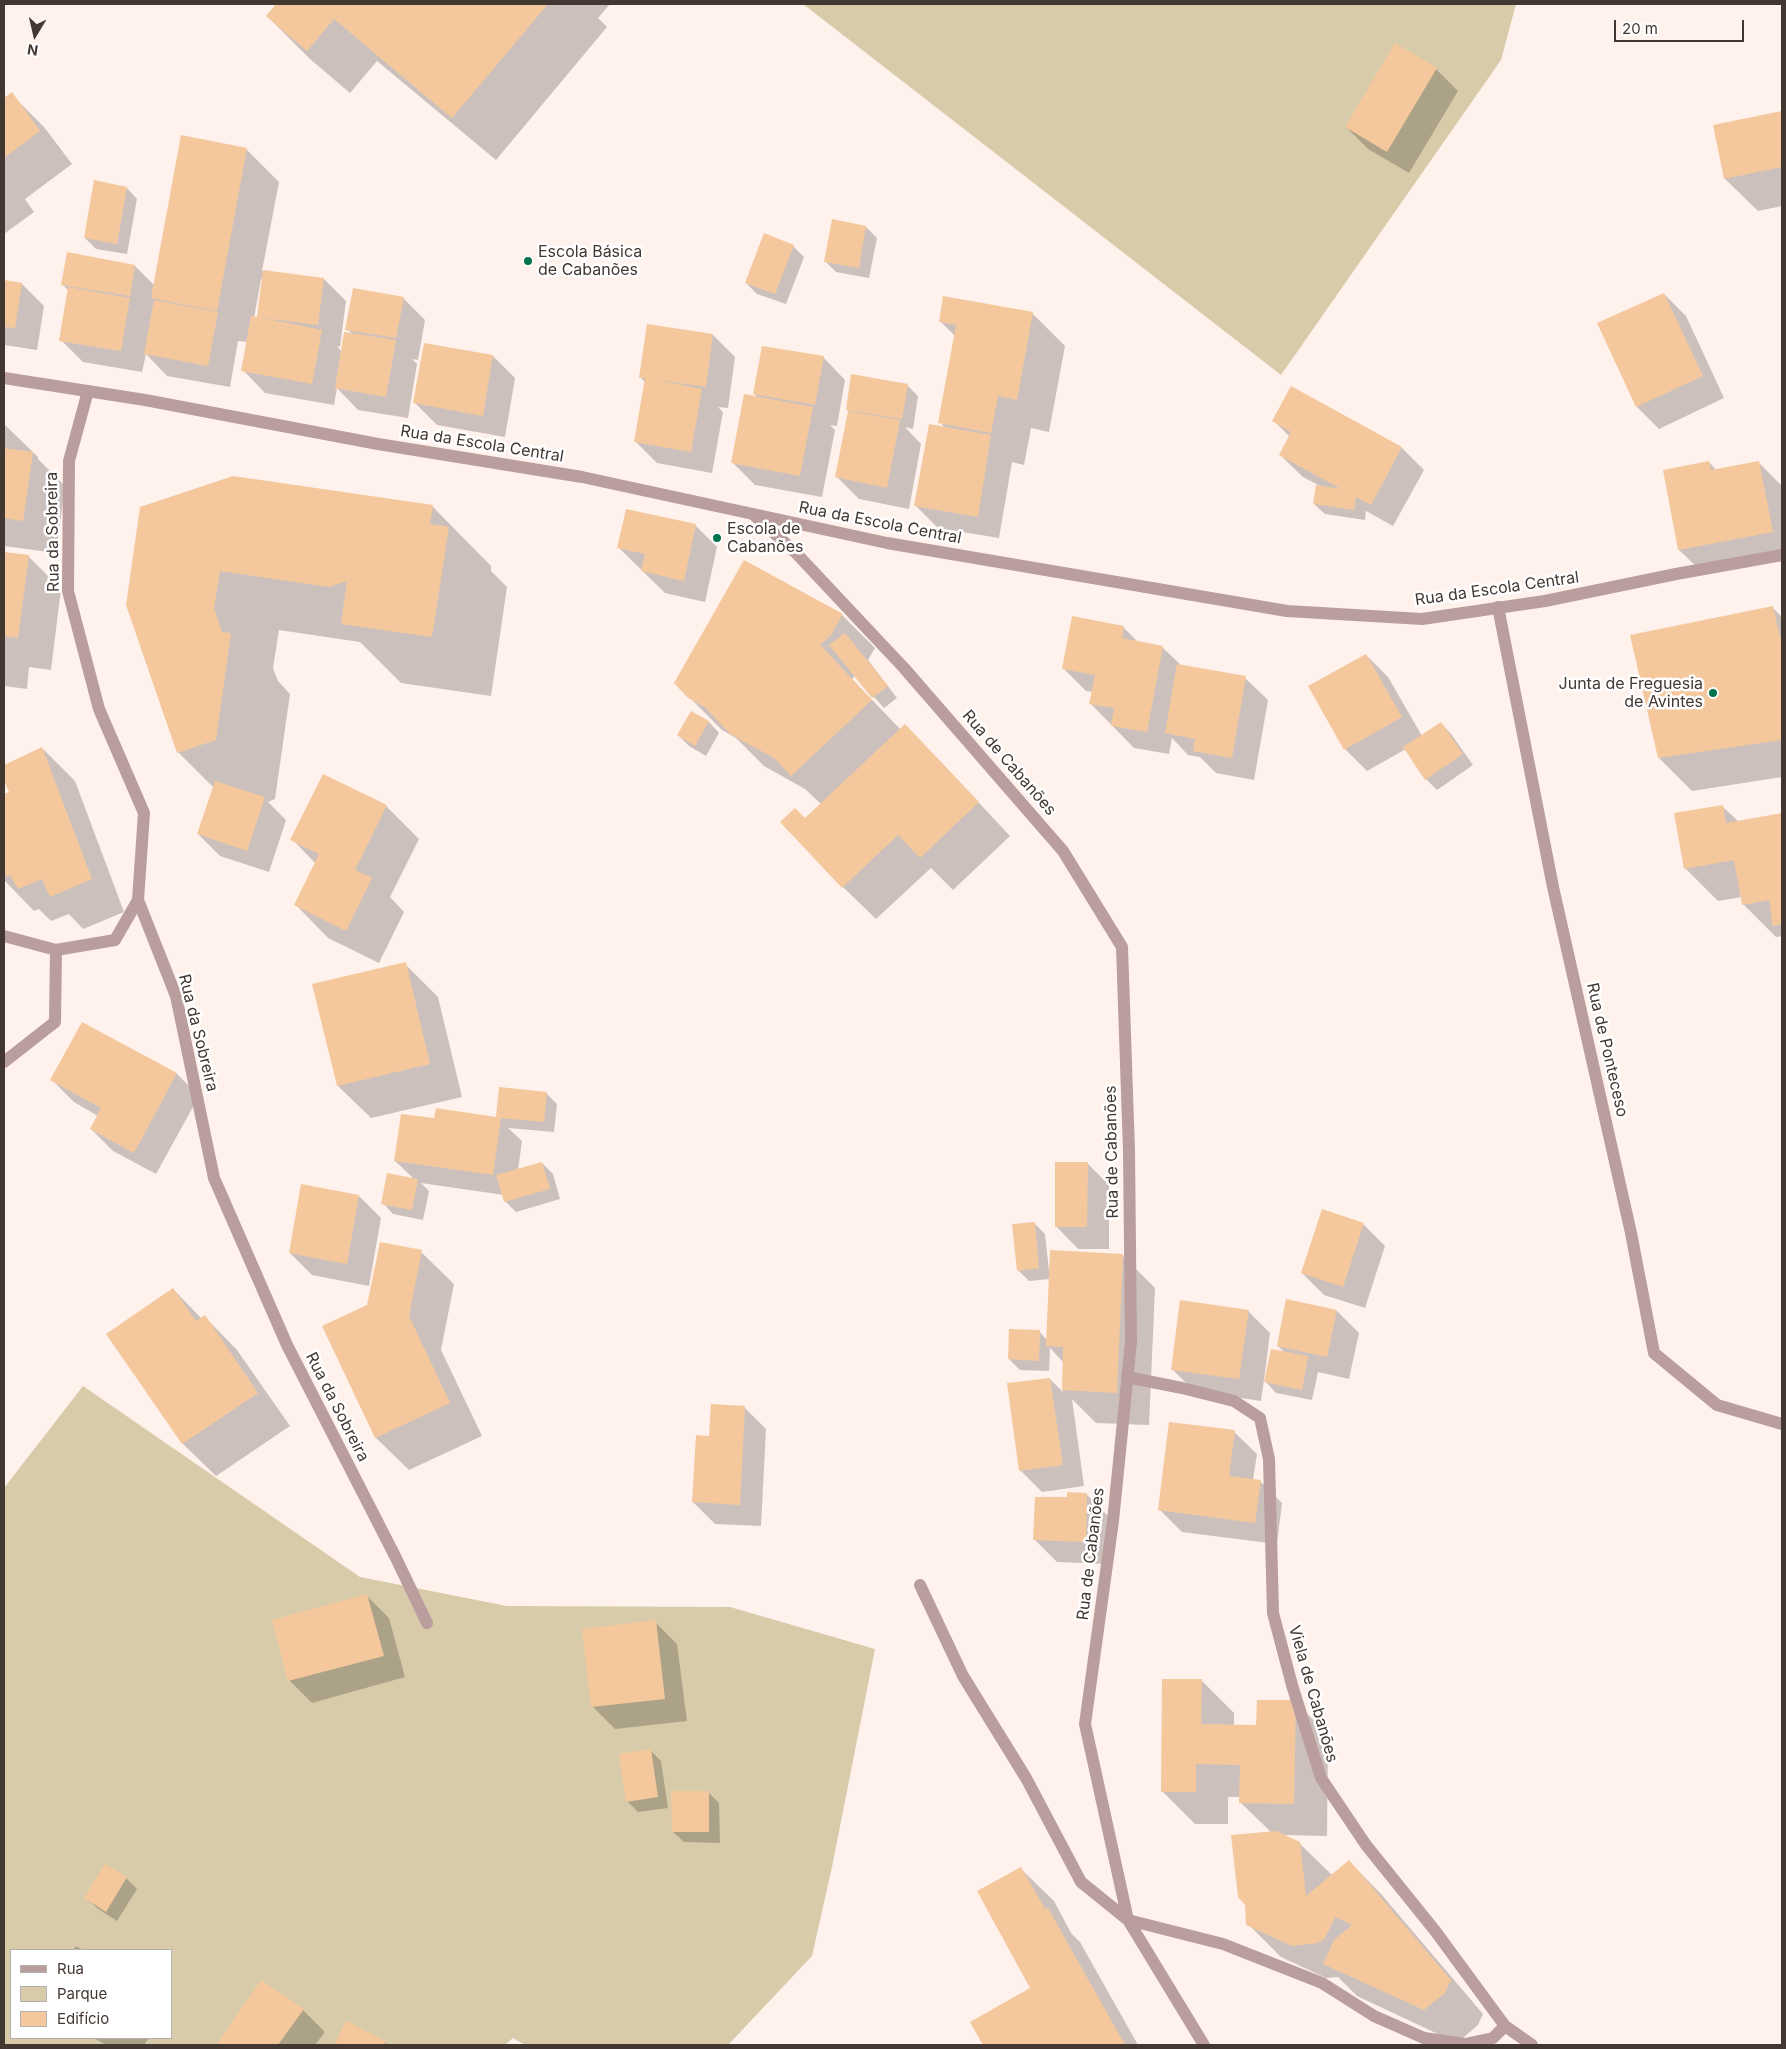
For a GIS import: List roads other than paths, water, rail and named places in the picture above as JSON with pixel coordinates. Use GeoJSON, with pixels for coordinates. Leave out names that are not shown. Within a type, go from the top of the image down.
{"type":"FeatureCollection","features":[{"type":"Feature","properties":{"kind":"street","name":"Rua da Escola Central"},"geometry":{"type":"LineString","coordinates":[[4,378],[88,391],[378,444],[582,477],[886,543],[1287,611],[1422,619],[1545,601],[1676,574],[1782,555]]}},
{"type":"Feature","properties":{"kind":"street","name":"Rua da Sobreira"},"geometry":{"type":"LineString","coordinates":[[88,391],[69,461],[68,591],[99,709],[144,813],[138,900],[176,996],[214,1178],[287,1345],[396,1558],[427,1623]]}},
{"type":"Feature","properties":{"kind":"street","name":"Rua de Cabanões"},"geometry":{"type":"LineString","coordinates":[[753,514],[795,552],[904,668],[1064,851],[1122,946],[1130,1170],[1131,1342],[1113,1521],[1084,1724],[1128,1920],[1204,2045]]}},
{"type":"Feature","properties":{"kind":"street","name":"Rua de Ponteceso"},"geometry":{"type":"LineString","coordinates":[[1498,607],[1553,887],[1631,1233],[1654,1353],[1717,1405],[1782,1424]]}},
{"type":"Feature","properties":{"kind":"street"},"geometry":{"type":"LineString","coordinates":[[4,936],[56,950],[115,940],[138,900]]}},
{"type":"Feature","properties":{"kind":"street"},"geometry":{"type":"LineString","coordinates":[[4,1062],[55,1022],[56,950]]}},
{"type":"Feature","properties":{"kind":"street","name":"Viela de Cabanões"},"geometry":{"type":"LineString","coordinates":[[1127,1378],[1182,1388],[1234,1401],[1260,1418],[1269,1458],[1273,1613],[1320,1778],[1366,1846],[1436,1932],[1505,2026],[1532,2045]]}},
{"type":"Feature","properties":{"kind":"street","name":"Rua de Cabanões"},"geometry":{"type":"LineString","coordinates":[[920,1585],[963,1676],[1026,1778],[1081,1882],[1128,1920]]}},
{"type":"Feature","properties":{"kind":"street"},"geometry":{"type":"LineString","coordinates":[[1128,1920],[1223,1944],[1313,1979],[1374,2016],[1424,2038],[1465,2044],[1493,2038],[1505,2026]]}},
{"type":"Feature","properties":{"kind":"place","name":"Escola Básica de Cabanões"},"geometry":{"type":"Point","coordinates":[528,261]}},
{"type":"Feature","properties":{"kind":"place","name":"Escola de Cabanões"},"geometry":{"type":"Point","coordinates":[717,538]}},
{"type":"Feature","properties":{"kind":"place","name":"Junta de Freguesia de Avintes"},"geometry":{"type":"Point","coordinates":[1713,693]}}]}
